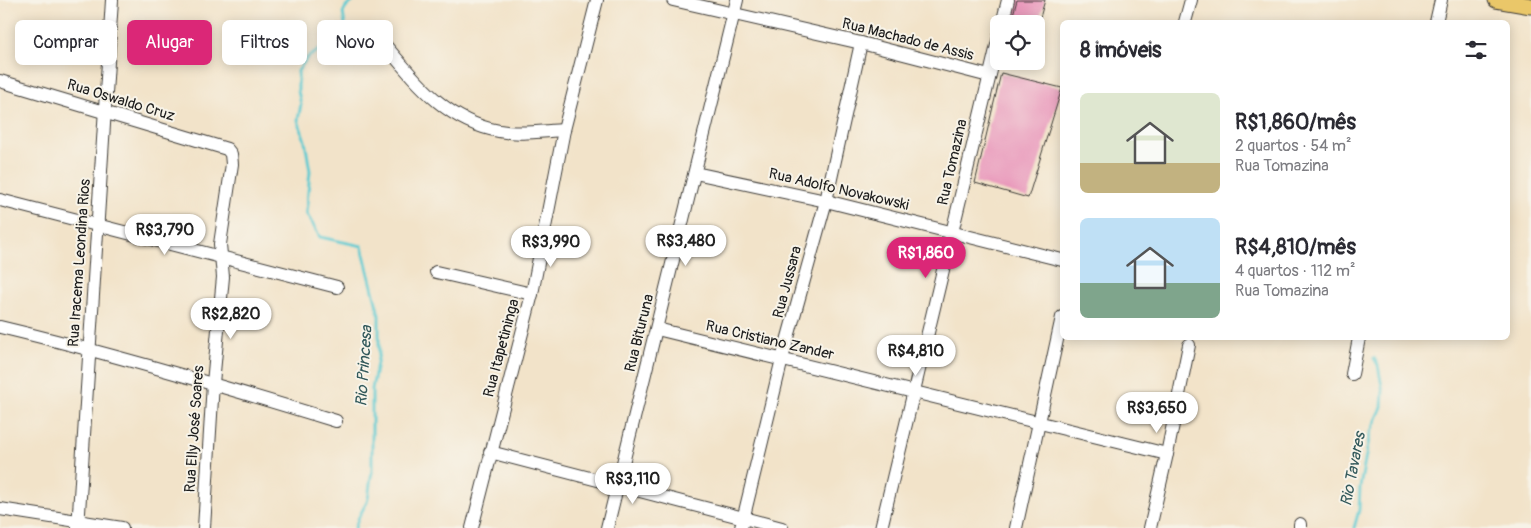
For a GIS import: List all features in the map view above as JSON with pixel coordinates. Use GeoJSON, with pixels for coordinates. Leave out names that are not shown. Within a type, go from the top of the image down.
{"type":"FeatureCollection","features":[{"type":"Feature","properties":{"kind":"main road"},"geometry":{"type":"LineString","coordinates":[[1496,0],[1531,6]]}},
{"type":"Feature","properties":{"kind":"street","name":"Rua Iracema Leondina Rios"},"geometry":{"type":"LineString","coordinates":[[79,526],[97,223],[107,112],[112,0]]}},
{"type":"Feature","properties":{"kind":"street","name":"Rua Itapetininga"},"geometry":{"type":"LineString","coordinates":[[472,528],[532,294],[564,130],[597,0]]}},
{"type":"Feature","properties":{"kind":"street","name":"Rua Machado de Assis"},"geometry":{"type":"LineString","coordinates":[[673,0],[734,16],[861,43],[989,76]]}},
{"type":"Feature","properties":{"kind":"street","name":"Rua Bituruna"},"geometry":{"type":"LineString","coordinates":[[607,528],[737,0]]}},
{"type":"Feature","properties":{"kind":"street"},"geometry":{"type":"LineString","coordinates":[[1004,15],[1008,0]]}},
{"type":"Feature","properties":{"kind":"street"},"geometry":{"type":"LineString","coordinates":[[1185,20],[1190,0]]}},
{"type":"Feature","properties":{"kind":"street"},"geometry":{"type":"LineString","coordinates":[[1437,20],[1442,0]]}},
{"type":"Feature","properties":{"kind":"street","name":"Rua Jussara"},"geometry":{"type":"LineString","coordinates":[[742,523],[782,359],[826,201],[861,43]]}},
{"type":"Feature","properties":{"kind":"street"},"geometry":{"type":"LineString","coordinates":[[393,55],[426,94],[442,107],[464,120],[499,131],[535,132],[564,130]]}},
{"type":"Feature","properties":{"kind":"street","name":"Rua Tomazina"},"geometry":{"type":"LineString","coordinates":[[881,528],[991,70]]}},
{"type":"Feature","properties":{"kind":"street","name":"Rua Oswaldo Cruz"},"geometry":{"type":"LineString","coordinates":[[0,81],[227,149],[231,154]]}},
{"type":"Feature","properties":{"kind":"street","name":"Rua Elly José Soares"},"geometry":{"type":"LineString","coordinates":[[204,528],[213,383],[223,277],[220,244],[232,164],[231,154]]}},
{"type":"Feature","properties":{"kind":"street","name":"Rua Adolfo Novakowski"},"geometry":{"type":"LineString","coordinates":[[695,173],[826,201],[1060,260]]}},
{"type":"Feature","properties":{"kind":"street"},"geometry":{"type":"LineString","coordinates":[[0,200],[97,223],[337,287]]}},
{"type":"Feature","properties":{"kind":"street"},"geometry":{"type":"LineString","coordinates":[[436,272],[532,294]]}},
{"type":"Feature","properties":{"kind":"street"},"geometry":{"type":"LineString","coordinates":[[1016,528],[1060,325]]}},
{"type":"Feature","properties":{"kind":"street"},"geometry":{"type":"LineString","coordinates":[[0,327],[90,348],[213,383],[336,422]]}},
{"type":"Feature","properties":{"kind":"street","name":"Rua Cristiano Zander"},"geometry":{"type":"LineString","coordinates":[[657,329],[914,391],[1038,424],[1167,454]]}},
{"type":"Feature","properties":{"kind":"street"},"geometry":{"type":"LineString","coordinates":[[1352,374],[1359,340]]}},
{"type":"Feature","properties":{"kind":"street"},"geometry":{"type":"LineString","coordinates":[[1150,528],[1189,345]]}},
{"type":"Feature","properties":{"kind":"street"},"geometry":{"type":"LineString","coordinates":[[490,452],[742,523],[782,528]]}},
{"type":"Feature","properties":{"kind":"street"},"geometry":{"type":"LineString","coordinates":[[0,509],[79,526],[122,528]]}},
{"type":"Feature","properties":{"kind":"building"},"geometry":{"type":"Polygon","coordinates":[[[1017,0],[1045,0],[1041,15],[1013,15],[1017,0]]]}},
{"type":"Feature","properties":{"kind":"building"},"geometry":{"type":"Polygon","coordinates":[[[1001,73],[1060,88],[1060,94],[1028,198],[975,183],[1001,73]]]}},
{"type":"Feature","properties":{"kind":"waterway","name":"Rio Princesa"},"geometry":{"type":"LineString","coordinates":[[355,0],[346,7],[343,13],[345,25],[342,35],[307,58],[298,71],[298,91],[301,104],[298,120],[305,141],[310,171],[306,213],[320,237],[362,246],[379,315],[379,353],[372,389],[372,473],[367,502],[355,528]]}},
{"type":"Feature","properties":{"kind":"waterway","name":"Rio Tavares"},"geometry":{"type":"LineString","coordinates":[[1354,528],[1359,510],[1360,487],[1370,434],[1382,407],[1383,392],[1378,365],[1374,358]]}}]}
